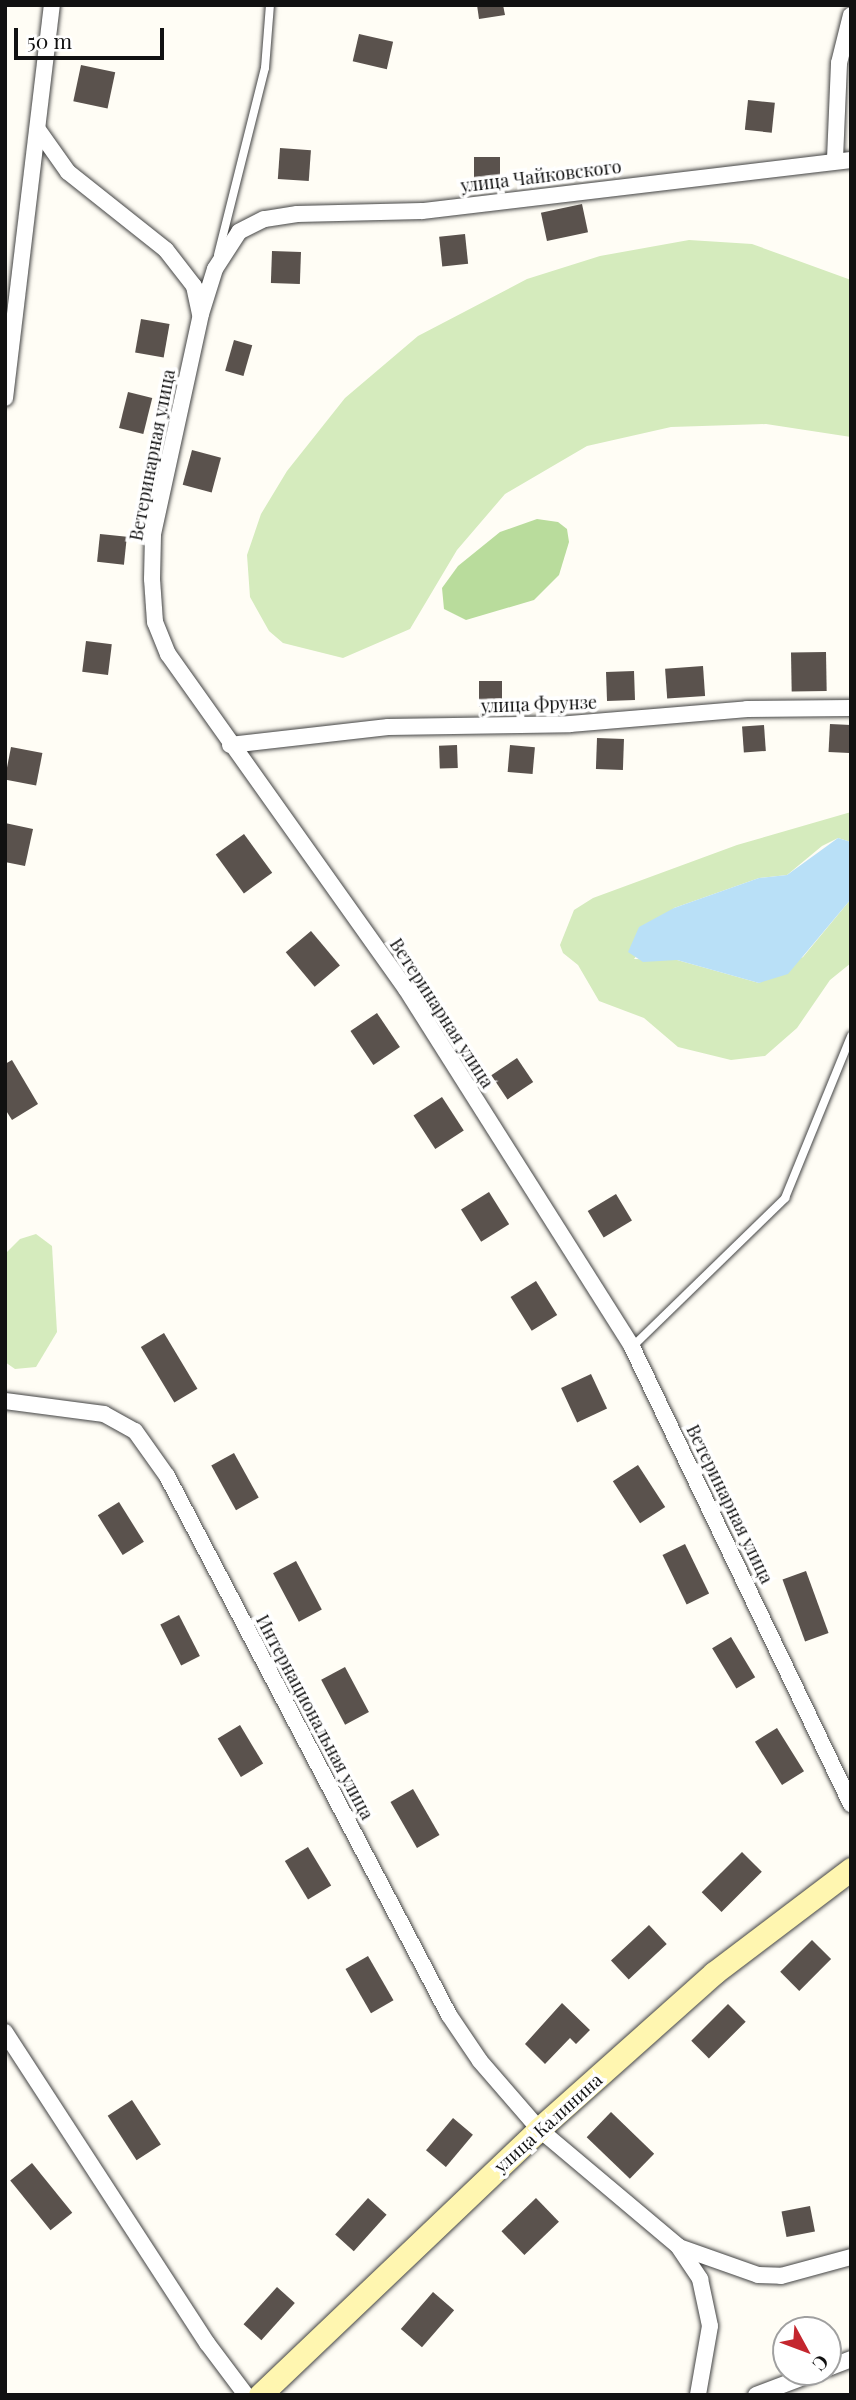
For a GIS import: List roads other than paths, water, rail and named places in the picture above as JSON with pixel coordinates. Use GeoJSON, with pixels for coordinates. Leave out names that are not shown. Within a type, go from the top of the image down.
{"type":"FeatureCollection","features":[{"type":"Feature","properties":{"kind":"street"},"geometry":{"type":"LineString","coordinates":[[5,398],[16,273],[38,131],[52,5]]}},
{"type":"Feature","properties":{"kind":"street"},"geometry":{"type":"LineString","coordinates":[[843,159],[839,63],[851,15]]}},
{"type":"Feature","properties":{"kind":"street"},"geometry":{"type":"LineString","coordinates":[[38,131],[68,172],[174,259],[194,286],[201,314]]}},
{"type":"Feature","properties":{"kind":"street","name":"улица Чайковского"},"geometry":{"type":"LineString","coordinates":[[239,232],[264,219],[297,214],[422,211],[843,159]]}},
{"type":"Feature","properties":{"kind":"street","name":"Ветеринарная улица"},"geometry":{"type":"LineString","coordinates":[[239,232],[215,269],[201,314],[153,535],[155,622],[169,654],[230,745],[406,989],[632,1347],[851,1804]]}},
{"type":"Feature","properties":{"kind":"street","name":"улица Фрунзе"},"geometry":{"type":"LineString","coordinates":[[230,745],[388,727],[570,724],[747,709],[851,708]]}},
{"type":"Feature","properties":{"kind":"street","name":"Интернациональная улица"},"geometry":{"type":"LineString","coordinates":[[5,1401],[104,1414],[135,1431],[167,1476],[449,2015],[480,2062],[539,2129],[678,2246]]}},
{"type":"Feature","properties":{"kind":"street","name":"улица Калинина"},"geometry":{"type":"LineString","coordinates":[[260,2395],[539,2129],[714,1973],[851,1869]]}},
{"type":"Feature","properties":{"kind":"street"},"geometry":{"type":"LineString","coordinates":[[5,2032],[199,2332],[246,2395]]}},
{"type":"Feature","properties":{"kind":"street"},"geometry":{"type":"LineString","coordinates":[[678,2246],[758,2275],[781,2276],[851,2257]]}},
{"type":"Feature","properties":{"kind":"street"},"geometry":{"type":"LineString","coordinates":[[678,2246],[700,2279],[708,2306],[698,2395]]}},
{"type":"Feature","properties":{"kind":"street"},"geometry":{"type":"LineString","coordinates":[[756,2395],[780,2386]]}},
{"type":"Feature","properties":{"kind":"lane"},"geometry":{"type":"LineString","coordinates":[[215,269],[265,68],[270,5]]}},
{"type":"Feature","properties":{"kind":"lane"},"geometry":{"type":"LineString","coordinates":[[632,1347],[785,1198],[851,1036]]}},
{"type":"Feature","properties":{"kind":"water"},"geometry":{"type":"Polygon","coordinates":[[[838,838],[851,842],[851,899],[788,974],[759,983],[677,960],[643,962],[628,952],[639,927],[674,908],[759,878],[787,875],[838,838]]]}}]}
